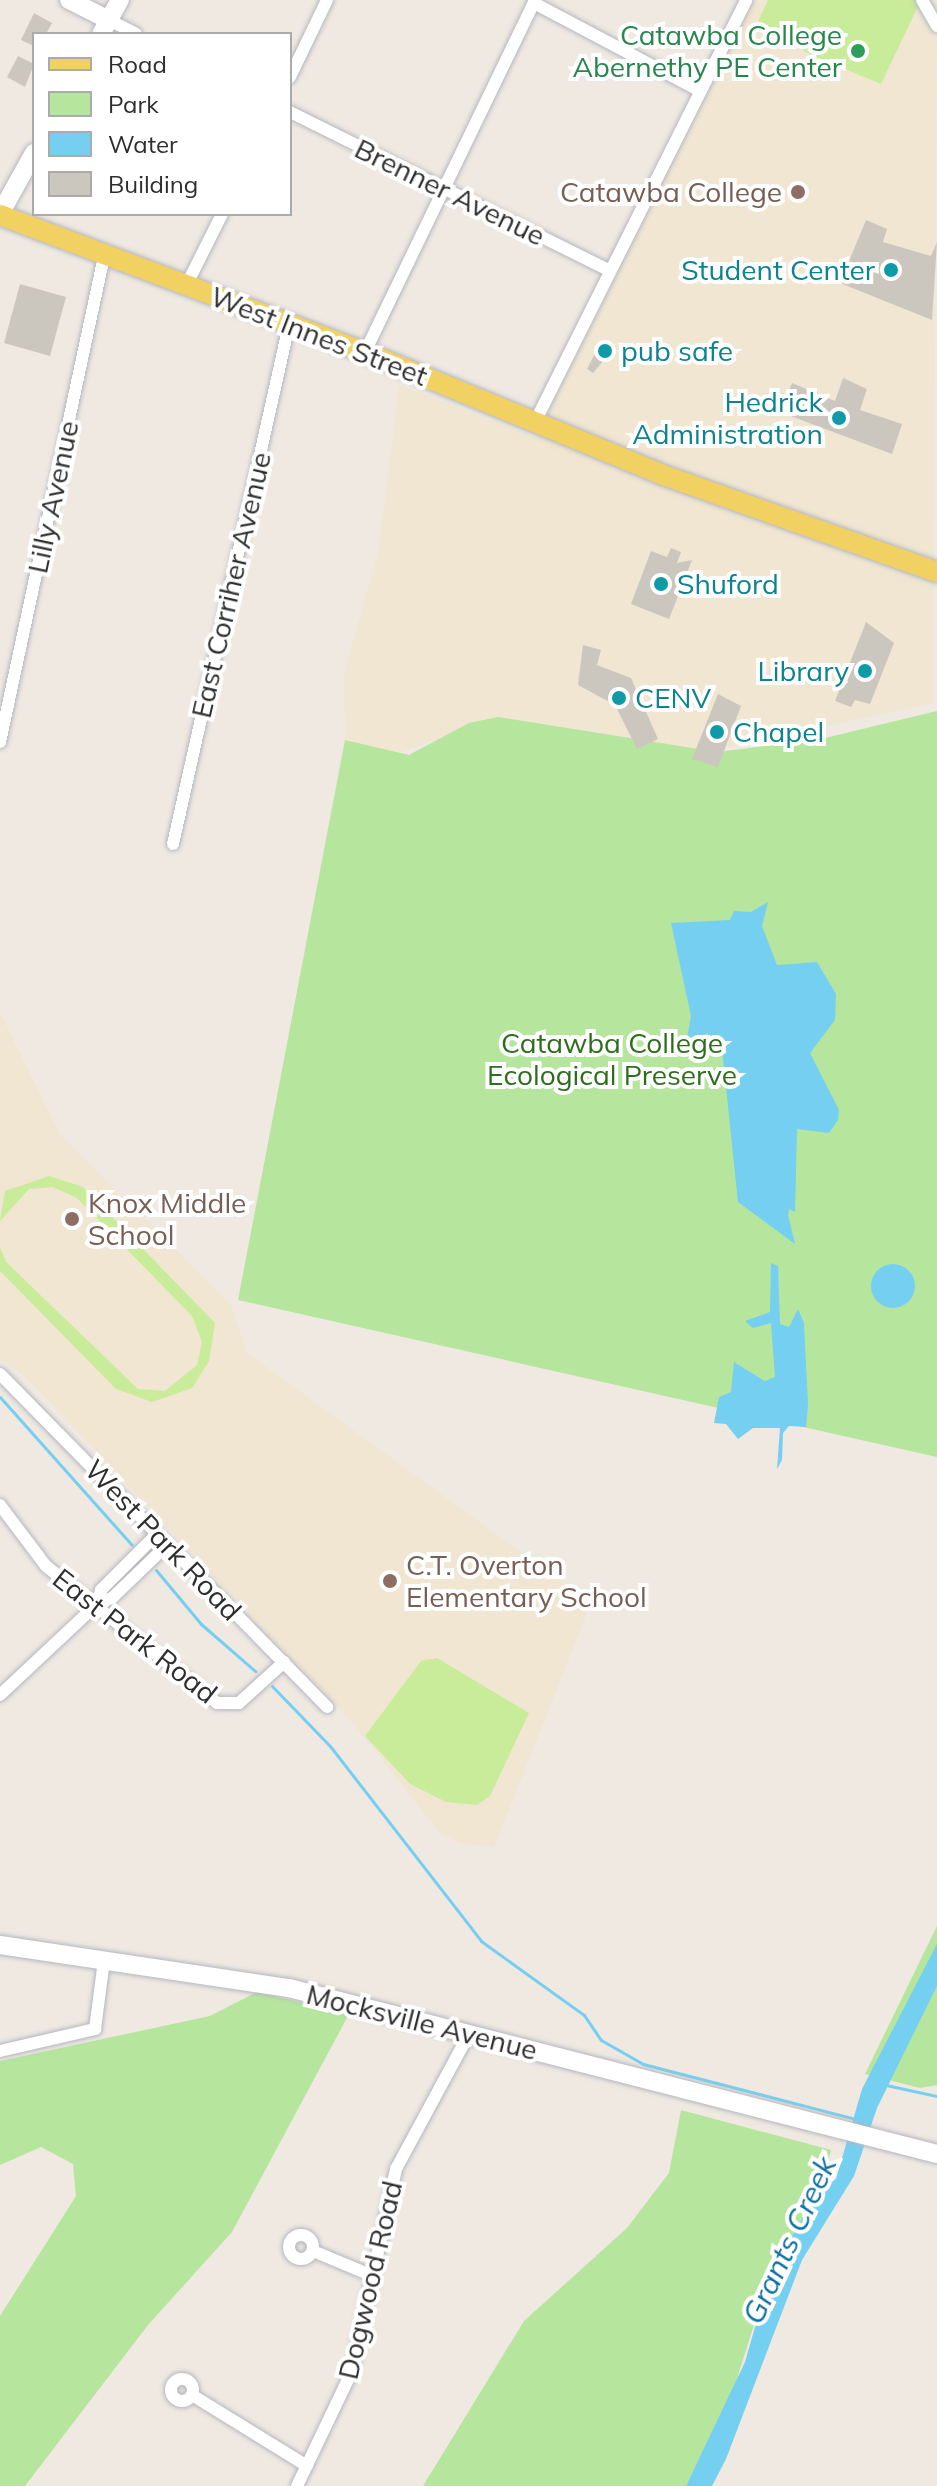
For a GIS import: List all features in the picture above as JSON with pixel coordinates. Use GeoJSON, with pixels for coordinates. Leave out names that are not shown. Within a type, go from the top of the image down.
{"type":"FeatureCollection","features":[{"type":"Feature","properties":{"kind":"main road","name":"West Innes Street"},"geometry":{"type":"LineString","coordinates":[[0,214],[365,352],[761,509],[937,572]]}},
{"type":"Feature","properties":{"kind":"main road","name":"West Innes Street"},"geometry":{"type":"LineString","coordinates":[[838,537],[852,550],[937,584]]}},
{"type":"Feature","properties":{"kind":"street"},"geometry":{"type":"LineString","coordinates":[[69,0],[105,27],[127,32]]}},
{"type":"Feature","properties":{"kind":"street"},"geometry":{"type":"LineString","coordinates":[[105,27],[120,0]]}},
{"type":"Feature","properties":{"kind":"street"},"geometry":{"type":"LineString","coordinates":[[292,73],[327,0]]}},
{"type":"Feature","properties":{"kind":"street"},"geometry":{"type":"LineString","coordinates":[[536,420],[746,0]]}},
{"type":"Feature","properties":{"kind":"street"},"geometry":{"type":"LineString","coordinates":[[922,0],[937,26]]}},
{"type":"Feature","properties":{"kind":"street"},"geometry":{"type":"LineString","coordinates":[[365,352],[535,1],[700,91]]}},
{"type":"Feature","properties":{"kind":"street","name":"Brenner Avenue"},"geometry":{"type":"LineString","coordinates":[[292,113],[610,271]]}},
{"type":"Feature","properties":{"kind":"street"},"geometry":{"type":"LineString","coordinates":[[0,214],[32,157]]}},
{"type":"Feature","properties":{"kind":"street"},"geometry":{"type":"LineString","coordinates":[[187,284],[221,216]]}},
{"type":"Feature","properties":{"kind":"street","name":"Lilly Avenue"},"geometry":{"type":"LineString","coordinates":[[0,742],[105,252]]}},
{"type":"Feature","properties":{"kind":"street","name":"East Corriher Avenue"},"geometry":{"type":"LineString","coordinates":[[173,844],[289,325]]}},
{"type":"Feature","properties":{"kind":"street","name":"West Park Road"},"geometry":{"type":"LineString","coordinates":[[0,1374],[327,1707]]}},
{"type":"Feature","properties":{"kind":"street","name":"East Park Road"},"geometry":{"type":"LineString","coordinates":[[0,1505],[37,1557],[222,1705],[239,1703],[284,1662]]}},
{"type":"Feature","properties":{"kind":"street"},"geometry":{"type":"LineString","coordinates":[[98,1603],[101,1590],[157,1534]]}},
{"type":"Feature","properties":{"kind":"street"},"geometry":{"type":"LineString","coordinates":[[0,1695],[98,1603],[112,1598],[167,1545]]}},
{"type":"Feature","properties":{"kind":"street","name":"Mocksville Avenue"},"geometry":{"type":"LineString","coordinates":[[0,1945],[289,1988],[937,2154]]}},
{"type":"Feature","properties":{"kind":"street"},"geometry":{"type":"LineString","coordinates":[[0,2051],[89,2034],[95,2029],[104,1961]]}},
{"type":"Feature","properties":{"kind":"street","name":"Dogwood Road"},"geometry":{"type":"LineString","coordinates":[[297,2486],[352,2371],[396,2169],[469,2034]]}},
{"type":"Feature","properties":{"kind":"street"},"geometry":{"type":"LineString","coordinates":[[313,2251],[373,2276]]}},
{"type":"Feature","properties":{"kind":"street"},"geometry":{"type":"LineString","coordinates":[[192,2395],[307,2466]]}},
{"type":"Feature","properties":{"kind":"shaded area","name":"Catawba College"},"geometry":{"type":"Polygon","coordinates":[[[755,0],[937,0],[933,703],[704,752],[498,717],[396,754],[345,740],[344,674],[379,549],[399,385],[536,438],[755,0]]]}},
{"type":"Feature","properties":{"kind":"shaded area","name":"C.T. Overton Elementary School"},"geometry":{"type":"Polygon","coordinates":[[[0,1012],[60,1135],[230,1303],[247,1353],[591,1603],[494,1847],[463,1844],[440,1833],[349,1718],[25,1377],[0,1358],[0,1012]]]}},
{"type":"Feature","properties":{"kind":"green space","name":"Catawba College Abernethy PE Center"},"geometry":{"type":"Polygon","coordinates":[[[768,0],[921,0],[881,84],[811,55],[758,21],[768,0]]]}},
{"type":"Feature","properties":{"kind":"green space","name":"Catawba College Ecological Preserve"},"geometry":{"type":"Polygon","coordinates":[[[937,711],[937,1457],[238,1300],[345,740],[409,755],[469,723],[498,717],[717,752],[821,739],[937,711]]]}},
{"type":"Feature","properties":{"kind":"green space"},"geometry":{"type":"Polygon","coordinates":[[[49,1176],[83,1187],[215,1323],[209,1361],[192,1388],[152,1402],[116,1389],[0,1271],[0,1247],[6,1262],[138,1389],[165,1391],[197,1365],[202,1342],[192,1316],[77,1198],[53,1187],[29,1189],[0,1221],[5,1191],[49,1176]]]}},
{"type":"Feature","properties":{"kind":"green space"},"geometry":{"type":"Polygon","coordinates":[[[437,1658],[529,1713],[490,1796],[477,1805],[446,1802],[410,1784],[365,1736],[421,1661],[437,1658]]]}},
{"type":"Feature","properties":{"kind":"green space"},"geometry":{"type":"Polygon","coordinates":[[[937,1926],[937,2085],[920,2088],[865,2074],[937,1926]]]}},
{"type":"Feature","properties":{"kind":"green space"},"geometry":{"type":"Polygon","coordinates":[[[257,1992],[349,2014],[232,2232],[148,2325],[25,2486],[0,2486],[0,2316],[76,2196],[73,2164],[41,2147],[0,2165],[0,2061],[210,2016],[257,1992]]]}},
{"type":"Feature","properties":{"kind":"green space"},"geometry":{"type":"Polygon","coordinates":[[[681,2110],[831,2150],[822,2187],[770,2275],[732,2394],[686,2486],[423,2486],[524,2321],[627,2228],[669,2173],[681,2110]]]}},
{"type":"Feature","properties":{"kind":"water"},"geometry":{"type":"Polygon","coordinates":[[[768,902],[762,926],[777,965],[817,962],[836,994],[835,1020],[810,1053],[839,1110],[838,1120],[829,1133],[797,1129],[795,1212],[789,1209],[788,1215],[795,1244],[738,1202],[722,1049],[707,1033],[693,1042],[687,1038],[691,1016],[671,923],[730,920],[734,911],[751,912],[768,902]]]}},
{"type":"Feature","properties":{"kind":"water"},"geometry":{"type":"Polygon","coordinates":[[[771,1263],[778,1266],[780,1324],[789,1327],[798,1309],[804,1323],[808,1405],[806,1427],[789,1426],[783,1433],[782,1460],[777,1469],[780,1428],[753,1428],[738,1439],[726,1424],[714,1423],[719,1397],[731,1392],[734,1362],[765,1381],[775,1377],[771,1323],[753,1328],[745,1321],[770,1312],[771,1263]]]}},
{"type":"Feature","properties":{"kind":"water"},"geometry":{"type":"Polygon","coordinates":[[[893,1264],[908,1271],[915,1286],[908,1301],[893,1308],[878,1301],[871,1286],[878,1271],[893,1264]]]}},
{"type":"Feature","properties":{"kind":"water"},"geometry":{"type":"Polygon","coordinates":[[[937,1944],[937,1986],[877,2108],[854,2176],[802,2260],[726,2459],[712,2486],[686,2486],[745,2362],[770,2275],[818,2191],[836,2179],[862,2089],[937,1944]]]}},
{"type":"Feature","properties":{"kind":"building"},"geometry":{"type":"Polygon","coordinates":[[[34,13],[52,23],[47,32],[32,32],[32,45],[21,40],[34,13]]]}},
{"type":"Feature","properties":{"kind":"building"},"geometry":{"type":"Polygon","coordinates":[[[18,56],[32,63],[25,87],[7,77],[18,56]]]}},
{"type":"Feature","properties":{"kind":"building","name":"Student Center"},"geometry":{"type":"Polygon","coordinates":[[[866,220],[887,229],[883,242],[931,256],[937,242],[932,320],[840,283],[866,220]]]}},
{"type":"Feature","properties":{"kind":"building"},"geometry":{"type":"Polygon","coordinates":[[[20,284],[66,297],[50,356],[4,343],[20,284]]]}},
{"type":"Feature","properties":{"kind":"building"},"geometry":{"type":"Polygon","coordinates":[[[602,340],[615,347],[593,373],[587,369],[602,340]]]}},
{"type":"Feature","properties":{"kind":"building","name":"Hedrick Administration"},"geometry":{"type":"Polygon","coordinates":[[[843,378],[867,389],[860,410],[902,424],[892,454],[780,412],[792,383],[835,401],[843,378]]]}},
{"type":"Feature","properties":{"kind":"building","name":"Shuford"},"geometry":{"type":"Polygon","coordinates":[[[671,548],[681,552],[677,563],[692,560],[669,619],[631,604],[651,551],[667,557],[671,548]]]}},
{"type":"Feature","properties":{"kind":"building","name":"Library"},"geometry":{"type":"Polygon","coordinates":[[[866,622],[894,643],[870,704],[855,700],[851,707],[835,701],[866,622]]]}},
{"type":"Feature","properties":{"kind":"building","name":"CENV"},"geometry":{"type":"Polygon","coordinates":[[[583,645],[601,650],[597,665],[631,678],[658,739],[637,749],[615,705],[578,685],[583,645]]]}},
{"type":"Feature","properties":{"kind":"building","name":"Chapel"},"geometry":{"type":"Polygon","coordinates":[[[718,694],[741,706],[718,767],[692,759],[718,694]]]}},
{"type":"Feature","properties":{"kind":"waterway"},"geometry":{"type":"LineString","coordinates":[[0,1397],[132,1545]]}},
{"type":"Feature","properties":{"kind":"waterway"},"geometry":{"type":"LineString","coordinates":[[156,1570],[201,1624],[255,1671]]}},
{"type":"Feature","properties":{"kind":"waterway"},"geometry":{"type":"LineString","coordinates":[[272,1686],[330,1746],[481,1941],[584,2015],[601,2040],[643,2064],[855,2119]]}},
{"type":"Feature","properties":{"kind":"waterway"},"geometry":{"type":"LineString","coordinates":[[886,2085],[937,2096]]}},
{"type":"Feature","properties":{"kind":"place","name":"Catawba College Abernethy PE Center"},"geometry":{"type":"Point","coordinates":[858,51]}},
{"type":"Feature","properties":{"kind":"place","name":"Catawba College"},"geometry":{"type":"Point","coordinates":[798,192]}},
{"type":"Feature","properties":{"kind":"place","name":"Student Center"},"geometry":{"type":"Point","coordinates":[891,270]}},
{"type":"Feature","properties":{"kind":"place","name":"pub safe"},"geometry":{"type":"Point","coordinates":[605,351]}},
{"type":"Feature","properties":{"kind":"place","name":"Hedrick Administration"},"geometry":{"type":"Point","coordinates":[839,418]}},
{"type":"Feature","properties":{"kind":"place","name":"Shuford"},"geometry":{"type":"Point","coordinates":[661,584]}},
{"type":"Feature","properties":{"kind":"place","name":"Library"},"geometry":{"type":"Point","coordinates":[865,671]}},
{"type":"Feature","properties":{"kind":"place","name":"CENV"},"geometry":{"type":"Point","coordinates":[619,698]}},
{"type":"Feature","properties":{"kind":"place","name":"Chapel"},"geometry":{"type":"Point","coordinates":[717,732]}},
{"type":"Feature","properties":{"kind":"place","name":"Knox Middle School"},"geometry":{"type":"Point","coordinates":[72,1219]}},
{"type":"Feature","properties":{"kind":"place","name":"C.T. Overton Elementary School"},"geometry":{"type":"Point","coordinates":[390,1581]}},
{"type":"Feature","properties":{"kind":"water label","name":"Grants Creek"},"geometry":{"type":"Point","coordinates":[789,2240]}}]}
